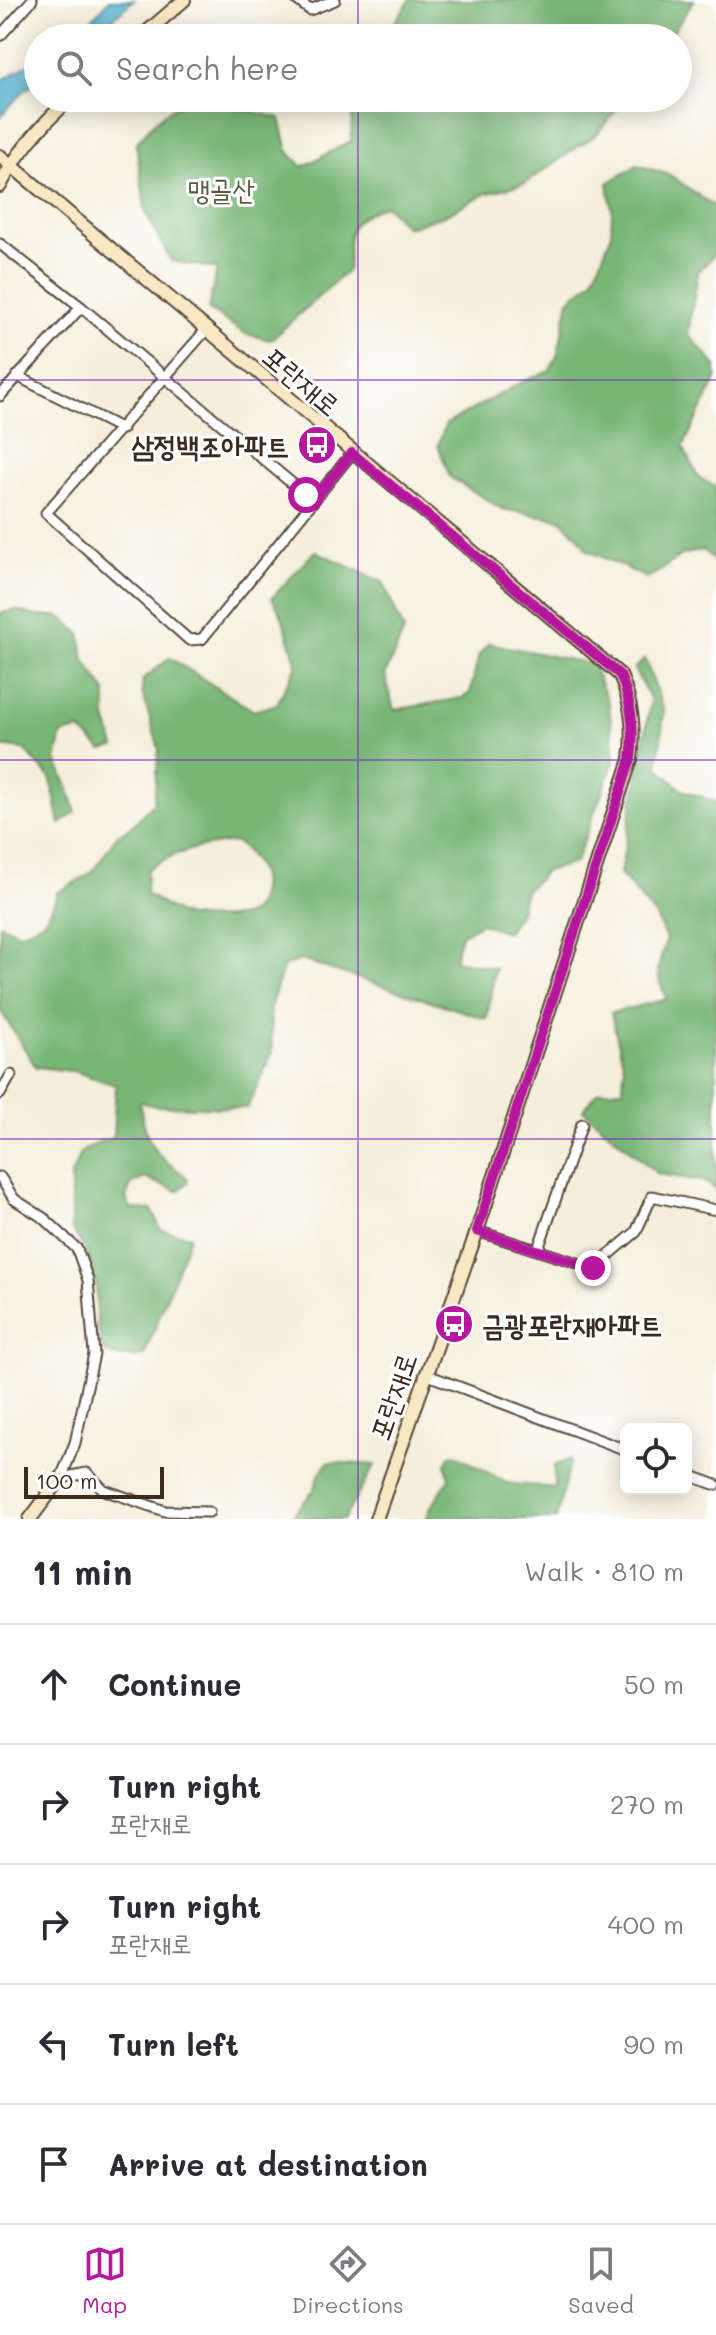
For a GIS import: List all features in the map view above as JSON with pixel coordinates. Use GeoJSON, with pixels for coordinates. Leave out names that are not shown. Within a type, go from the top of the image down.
{"type":"FeatureCollection","features":[{"type":"Feature","properties":{"kind":"street"},"geometry":{"type":"LineString","coordinates":[[0,36],[32,0]]}},
{"type":"Feature","properties":{"kind":"street"},"geometry":{"type":"LineString","coordinates":[[156,24],[184,0]]}},
{"type":"Feature","properties":{"kind":"street"},"geometry":{"type":"LineString","coordinates":[[297,0],[310,10],[335,0]]}},
{"type":"Feature","properties":{"kind":"street"},"geometry":{"type":"LineString","coordinates":[[0,186],[6,160],[55,112]]}},
{"type":"Feature","properties":{"kind":"street","name":"포란재로"},"geometry":{"type":"LineString","coordinates":[[6,160],[620,675],[629,698],[634,731],[631,759],[477,1231],[376,1519]]}},
{"type":"Feature","properties":{"kind":"street"},"geometry":{"type":"LineString","coordinates":[[0,244],[81,307],[313,501]]}},
{"type":"Feature","properties":{"kind":"street"},"geometry":{"type":"LineString","coordinates":[[0,396],[81,307]]}},
{"type":"Feature","properties":{"kind":"street"},"geometry":{"type":"LineString","coordinates":[[206,330],[46,513],[189,640],[202,639],[352,453]]}},
{"type":"Feature","properties":{"kind":"street"},"geometry":{"type":"LineString","coordinates":[[17,376],[122,429]]}},
{"type":"Feature","properties":{"kind":"street"},"geometry":{"type":"LineString","coordinates":[[0,1094],[11,1075]]}},
{"type":"Feature","properties":{"kind":"street"},"geometry":{"type":"LineString","coordinates":[[538,1249],[582,1124]]}},
{"type":"Feature","properties":{"kind":"street"},"geometry":{"type":"LineString","coordinates":[[0,1177],[14,1199],[45,1219],[77,1249],[88,1280],[94,1354],[75,1443],[61,1478],[30,1519]]}},
{"type":"Feature","properties":{"kind":"street"},"geometry":{"type":"LineString","coordinates":[[477,1231],[593,1268],[636,1232],[652,1196],[716,1210]]}},
{"type":"Feature","properties":{"kind":"street"},"geometry":{"type":"LineString","coordinates":[[425,1374],[620,1448]]}},
{"type":"Feature","properties":{"kind":"street"},"geometry":{"type":"LineString","coordinates":[[61,1478],[87,1473],[104,1490],[165,1511],[209,1512]]}},
{"type":"Feature","properties":{"kind":"street"},"geometry":{"type":"LineString","coordinates":[[692,1476],[716,1485]]}},
{"type":"Feature","properties":{"kind":"green space"},"geometry":{"type":"Polygon","coordinates":[[[410,0],[694,0],[678,24],[394,24],[410,0]]]}},
{"type":"Feature","properties":{"kind":"green space","name":"맹골산"},"geometry":{"type":"Polygon","coordinates":[[[167,112],[254,112],[280,118],[288,151],[303,167],[351,141],[352,112],[615,112],[597,134],[525,183],[485,194],[440,217],[407,227],[385,205],[362,216],[350,235],[348,270],[271,340],[246,334],[208,309],[217,269],[171,261],[146,214],[136,144],[146,132],[167,112]]]}},
{"type":"Feature","properties":{"kind":"green space"},"geometry":{"type":"Polygon","coordinates":[[[637,165],[670,175],[716,208],[716,253],[698,272],[688,334],[716,366],[716,380],[683,447],[698,477],[716,487],[716,562],[703,550],[681,555],[647,578],[587,550],[578,536],[560,519],[502,509],[450,477],[438,445],[446,424],[522,382],[549,371],[558,354],[569,300],[593,280],[611,236],[612,210],[608,183],[637,165]]]}},
{"type":"Feature","properties":{"kind":"green space"},"geometry":{"type":"Polygon","coordinates":[[[315,551],[383,582],[404,631],[385,675],[394,710],[462,698],[470,693],[479,655],[489,643],[592,664],[609,704],[615,759],[575,863],[546,871],[525,891],[519,914],[507,932],[481,923],[461,935],[454,960],[495,968],[487,1019],[301,960],[284,966],[270,1007],[272,1054],[247,1108],[155,1106],[140,1102],[151,1144],[167,1162],[187,1177],[188,1182],[178,1191],[145,1178],[132,1183],[126,1198],[131,1209],[152,1210],[161,1230],[190,1236],[144,1356],[118,1356],[103,1351],[97,1324],[96,1281],[86,1251],[71,1228],[71,1176],[80,1153],[113,1138],[116,1085],[73,1071],[36,1067],[0,1010],[0,924],[19,933],[40,923],[48,915],[57,893],[92,872],[116,837],[135,823],[154,802],[159,749],[142,692],[143,679],[170,658],[254,711],[277,704],[297,665],[282,616],[272,598],[315,551]],[[235,842],[200,847],[157,863],[147,870],[146,894],[184,916],[231,918],[247,915],[257,905],[261,877],[247,852],[235,842]]]}},
{"type":"Feature","properties":{"kind":"green space"},"geometry":{"type":"Polygon","coordinates":[[[16,610],[36,616],[59,616],[80,633],[84,659],[106,692],[106,718],[115,747],[102,750],[80,730],[62,734],[56,760],[76,812],[60,824],[51,779],[24,749],[0,746],[0,613],[16,610]]]}},
{"type":"Feature","properties":{"kind":"green space"},"geometry":{"type":"Polygon","coordinates":[[[645,659],[664,711],[658,767],[682,790],[716,802],[716,1189],[703,1181],[658,1174],[583,1110],[599,1091],[623,1089],[624,1067],[611,1013],[667,999],[658,969],[666,939],[656,916],[620,874],[651,700],[634,669],[645,659]]]}},
{"type":"Feature","properties":{"kind":"green space"},"geometry":{"type":"Polygon","coordinates":[[[455,1454],[507,1483],[554,1488],[554,1466],[571,1459],[556,1519],[427,1519],[429,1510],[449,1479],[446,1464],[455,1454]]]}},
{"type":"Feature","properties":{"kind":"green space"},"geometry":{"type":"Polygon","coordinates":[[[328,1462],[375,1465],[344,1519],[290,1519],[314,1490],[328,1462]]]}},
{"type":"Feature","properties":{"kind":"water"},"geometry":{"type":"Polygon","coordinates":[[[109,0],[134,0],[107,24],[88,24],[109,0]]]}},
{"type":"Feature","properties":{"kind":"water"},"geometry":{"type":"Polygon","coordinates":[[[24,67],[24,91],[0,117],[0,81],[24,67]]]}},
{"type":"Feature","properties":{"kind":"place","name":"삼정백조아파트"},"geometry":{"type":"Point","coordinates":[317,445]}},
{"type":"Feature","properties":{"kind":"place","name":"금광포란재아파트"},"geometry":{"type":"Point","coordinates":[454,1324]}},
{"type":"Feature","properties":{"kind":"route"},"geometry":{"type":"LineString","coordinates":[[306,495],[313,501],[352,453],[620,675],[629,698],[634,731],[631,759],[477,1231],[593,1268]]}}]}
